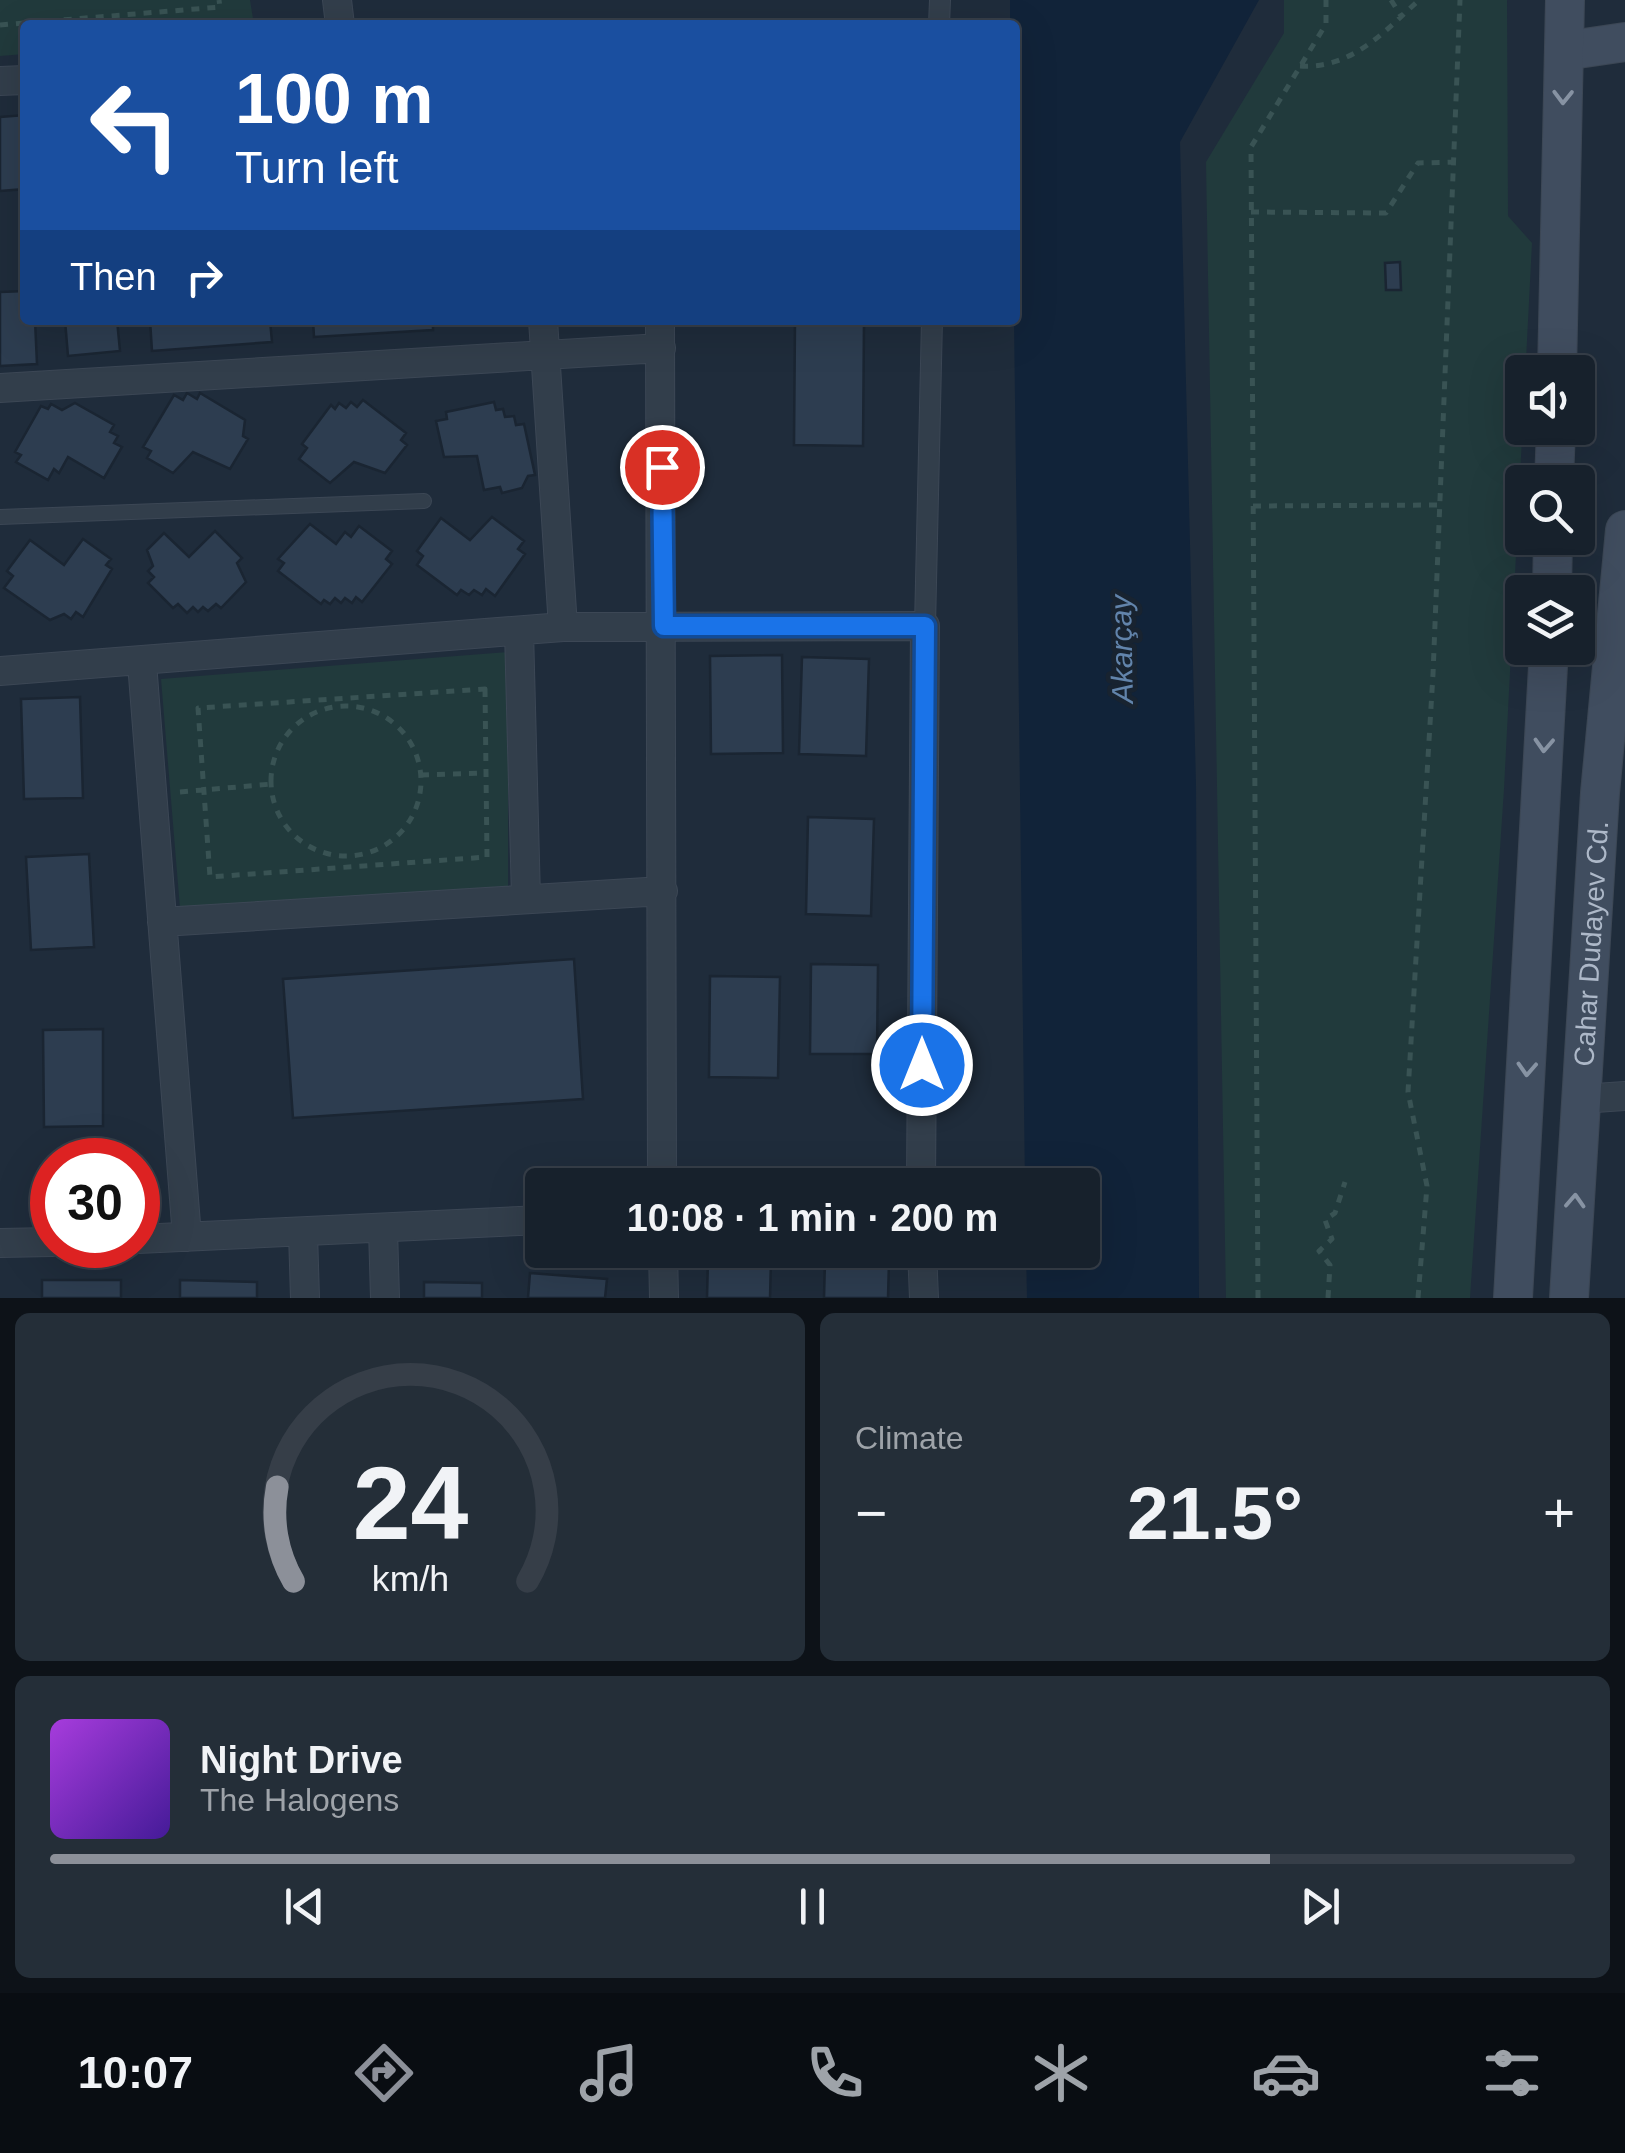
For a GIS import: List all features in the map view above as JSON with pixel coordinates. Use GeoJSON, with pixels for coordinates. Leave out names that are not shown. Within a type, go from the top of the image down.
{"type":"FeatureCollection","features":[{"type":"Feature","properties":{"kind":"main road"},"geometry":{"type":"LineString","coordinates":[[1557,355],[1565,0]]}},
{"type":"Feature","properties":{"kind":"main road"},"geometry":{"type":"LineString","coordinates":[[1564,51],[1625,42]]}},
{"type":"Feature","properties":{"kind":"main road","name":"Cahar Dudayev Cd."},"geometry":{"type":"LineString","coordinates":[[1569,1298],[1581,1100],[1614,744],[1625,530]]}},
{"type":"Feature","properties":{"kind":"main road","name":"Cahar Dudayev Cd."},"geometry":{"type":"LineString","coordinates":[[1512,1298],[1548,665]]}},
{"type":"Feature","properties":{"kind":"street"},"geometry":{"type":"LineString","coordinates":[[543,325],[563,627]]}},
{"type":"Feature","properties":{"kind":"street"},"geometry":{"type":"LineString","coordinates":[[660,325],[664,626],[662,1168]]}},
{"type":"Feature","properties":{"kind":"street"},"geometry":{"type":"LineString","coordinates":[[921,1168],[925,626],[932,325]]}},
{"type":"Feature","properties":{"kind":"street"},"geometry":{"type":"LineString","coordinates":[[0,388],[661,348]]}},
{"type":"Feature","properties":{"kind":"street"},"geometry":{"type":"LineString","coordinates":[[0,671],[142,663],[563,627],[925,626]]}},
{"type":"Feature","properties":{"kind":"street"},"geometry":{"type":"LineString","coordinates":[[519,630],[526,900]]}},
{"type":"Feature","properties":{"kind":"street"},"geometry":{"type":"LineString","coordinates":[[142,663],[187,1238]]}},
{"type":"Feature","properties":{"kind":"street"},"geometry":{"type":"LineString","coordinates":[[162,922],[663,891]]}},
{"type":"Feature","properties":{"kind":"street"},"geometry":{"type":"LineString","coordinates":[[1581,1100],[1625,1096]]}},
{"type":"Feature","properties":{"kind":"street"},"geometry":{"type":"LineString","coordinates":[[160,1239],[525,1221]]}},
{"type":"Feature","properties":{"kind":"street"},"geometry":{"type":"LineString","coordinates":[[383,1229],[385,1298]]}},
{"type":"Feature","properties":{"kind":"street"},"geometry":{"type":"LineString","coordinates":[[303,1233],[305,1298]]}},
{"type":"Feature","properties":{"kind":"street"},"geometry":{"type":"LineString","coordinates":[[0,1243],[30,1242]]}},
{"type":"Feature","properties":{"kind":"street"},"geometry":{"type":"LineString","coordinates":[[663,1268],[664,1298]]}},
{"type":"Feature","properties":{"kind":"street"},"geometry":{"type":"LineString","coordinates":[[923,1268],[924,1298]]}},
{"type":"Feature","properties":{"kind":"lane"},"geometry":{"type":"LineString","coordinates":[[0,517],[424,501]]}},
{"type":"Feature","properties":{"kind":"path"},"geometry":{"type":"LineString","coordinates":[[52,20],[220,7],[219,0]]}},
{"type":"Feature","properties":{"kind":"path"},"geometry":{"type":"LineString","coordinates":[[1258,1298],[1251,147],[1326,24],[1326,0]]}},
{"type":"Feature","properties":{"kind":"path"},"geometry":{"type":"LineString","coordinates":[[1392,0],[1401,16]]}},
{"type":"Feature","properties":{"kind":"path"},"geometry":{"type":"LineString","coordinates":[[1300,66],[1344,60],[1419,0]]}},
{"type":"Feature","properties":{"kind":"path"},"geometry":{"type":"LineString","coordinates":[[1418,1298],[1427,1186],[1408,1092],[1440,505],[1460,0]]}},
{"type":"Feature","properties":{"kind":"path"},"geometry":{"type":"LineString","coordinates":[[1252,212],[1386,212],[1418,163],[1456,162]]}},
{"type":"Feature","properties":{"kind":"path"},"geometry":{"type":"LineString","coordinates":[[1253,506],[1440,505]]}},
{"type":"Feature","properties":{"kind":"path"},"geometry":{"type":"LineString","coordinates":[[485,688],[487,857],[210,877],[204,789],[198,708],[485,688]]}},
{"type":"Feature","properties":{"kind":"path"},"geometry":{"type":"LineString","coordinates":[[346,705],[371,710],[393,722],[410,740],[420,776],[415,813],[401,833],[382,848],[358,856],[322,852],[291,832],[278,812],[272,784],[273,763],[282,741],[299,722],[321,710],[346,705]]}},
{"type":"Feature","properties":{"kind":"path"},"geometry":{"type":"LineString","coordinates":[[420,776],[523,770]]}},
{"type":"Feature","properties":{"kind":"path"},"geometry":{"type":"LineString","coordinates":[[152,796],[272,784]]}},
{"type":"Feature","properties":{"kind":"path"},"geometry":{"type":"LineString","coordinates":[[1328,1298],[1330,1265],[1319,1252],[1332,1238],[1325,1220],[1335,1213],[1345,1182]]}},
{"type":"Feature","properties":{"kind":"green space"},"geometry":{"type":"Polygon","coordinates":[[[0,0],[250,0],[253,20],[20,20],[20,54],[0,56],[0,0]]]}},
{"type":"Feature","properties":{"kind":"green space"},"geometry":{"type":"Polygon","coordinates":[[[1284,0],[1507,0],[1508,216],[1532,243],[1526,355],[1505,355],[1505,445],[1522,445],[1521,465],[1505,465],[1505,555],[1516,555],[1515,575],[1505,575],[1505,665],[1510,665],[1470,1298],[1226,1298],[1206,162],[1284,33],[1284,0]]]}},
{"type":"Feature","properties":{"kind":"green space"},"geometry":{"type":"Polygon","coordinates":[[[508,652],[508,886],[180,908],[161,679],[508,652]]]}},
{"type":"Feature","properties":{"kind":"water","name":"Akarçay"},"geometry":{"type":"Polygon","coordinates":[[[1010,0],[1259,0],[1180,142],[1196,785],[1199,1298],[1027,1298],[1026,1268],[1100,1268],[1100,1168],[1025,1168],[1014,325],[1020,325],[1020,20],[1010,20],[1010,0]]]}},
{"type":"Feature","properties":{"kind":"building"},"geometry":{"type":"Polygon","coordinates":[[[20,115],[20,189],[0,191],[0,117],[20,115]]]}},
{"type":"Feature","properties":{"kind":"building"},"geometry":{"type":"Polygon","coordinates":[[[1400,262],[1401,290],[1386,290],[1385,263],[1400,262]]]}},
{"type":"Feature","properties":{"kind":"building"},"geometry":{"type":"Polygon","coordinates":[[[20,291],[20,325],[35,325],[37,364],[0,366],[0,292],[20,291]]]}},
{"type":"Feature","properties":{"kind":"building"},"geometry":{"type":"Polygon","coordinates":[[[65,325],[117,325],[120,351],[68,356],[65,325]]]}},
{"type":"Feature","properties":{"kind":"building"},"geometry":{"type":"Polygon","coordinates":[[[150,325],[270,325],[272,342],[152,351],[150,325]]]}},
{"type":"Feature","properties":{"kind":"building"},"geometry":{"type":"Polygon","coordinates":[[[313,325],[433,325],[433,330],[314,337],[313,325]]]}},
{"type":"Feature","properties":{"kind":"building"},"geometry":{"type":"Polygon","coordinates":[[[795,325],[864,325],[863,446],[794,445],[795,325]]]}},
{"type":"Feature","properties":{"kind":"building"},"geometry":{"type":"Polygon","coordinates":[[[187,393],[197,399],[200,393],[245,420],[243,436],[248,439],[230,469],[193,452],[173,473],[147,458],[151,451],[143,447],[174,395],[183,400],[187,393]]]}},
{"type":"Feature","properties":{"kind":"building"},"geometry":{"type":"Polygon","coordinates":[[[363,400],[406,433],[401,440],[407,445],[385,473],[354,462],[330,483],[299,459],[307,448],[302,444],[331,405],[335,409],[339,403],[346,408],[351,402],[357,407],[363,400]]]}},
{"type":"Feature","properties":{"kind":"building"},"geometry":{"type":"Polygon","coordinates":[[[494,402],[496,410],[503,409],[505,417],[514,416],[516,425],[524,424],[535,475],[528,476],[522,488],[502,493],[500,487],[484,490],[477,456],[444,457],[436,421],[447,419],[446,412],[494,402]]]}},
{"type":"Feature","properties":{"kind":"building"},"geometry":{"type":"Polygon","coordinates":[[[75,403],[114,425],[110,432],[118,436],[114,443],[122,447],[104,478],[68,457],[59,473],[54,469],[48,480],[16,462],[21,455],[15,452],[41,406],[48,409],[51,404],[62,410],[75,403]]]}},
{"type":"Feature","properties":{"kind":"building"},"geometry":{"type":"Polygon","coordinates":[[[492,517],[524,541],[518,549],[525,554],[495,596],[486,589],[482,595],[474,590],[469,595],[461,590],[457,595],[417,565],[423,556],[417,551],[441,518],[470,540],[492,517]]]}},
{"type":"Feature","properties":{"kind":"building"},"geometry":{"type":"Polygon","coordinates":[[[310,524],[336,544],[345,532],[351,537],[359,526],[392,551],[386,559],[392,564],[362,602],[356,597],[352,603],[345,598],[341,603],[335,598],[330,604],[324,600],[321,604],[278,571],[284,563],[278,559],[310,524]]]}},
{"type":"Feature","properties":{"kind":"building"},"geometry":{"type":"Polygon","coordinates":[[[215,531],[242,558],[237,563],[246,582],[221,608],[216,604],[208,611],[203,607],[198,612],[193,607],[187,613],[178,604],[173,608],[148,583],[154,577],[148,571],[153,566],[147,550],[164,533],[189,557],[215,531]]]}},
{"type":"Feature","properties":{"kind":"building"},"geometry":{"type":"Polygon","coordinates":[[[83,539],[111,559],[106,565],[112,569],[83,617],[76,612],[71,619],[64,614],[50,620],[4,588],[13,576],[7,571],[30,540],[64,565],[83,539]]]}},
{"type":"Feature","properties":{"kind":"building"},"geometry":{"type":"Polygon","coordinates":[[[782,655],[783,753],[711,754],[710,656],[782,655]]]}},
{"type":"Feature","properties":{"kind":"building"},"geometry":{"type":"Polygon","coordinates":[[[802,657],[869,659],[866,756],[799,754],[802,657]]]}},
{"type":"Feature","properties":{"kind":"building"},"geometry":{"type":"Polygon","coordinates":[[[80,697],[83,798],[24,799],[21,699],[80,697]]]}},
{"type":"Feature","properties":{"kind":"building"},"geometry":{"type":"Polygon","coordinates":[[[808,817],[874,819],[871,916],[806,914],[808,817]]]}},
{"type":"Feature","properties":{"kind":"building"},"geometry":{"type":"Polygon","coordinates":[[[89,854],[94,947],[31,950],[26,857],[89,854]]]}},
{"type":"Feature","properties":{"kind":"building"},"geometry":{"type":"Polygon","coordinates":[[[574,959],[583,1099],[293,1118],[283,979],[574,959]]]}},
{"type":"Feature","properties":{"kind":"building"},"geometry":{"type":"Polygon","coordinates":[[[811,964],[878,965],[877,1054],[810,1054],[811,964]]]}},
{"type":"Feature","properties":{"kind":"building"},"geometry":{"type":"Polygon","coordinates":[[[710,976],[780,977],[778,1078],[709,1077],[710,976]]]}},
{"type":"Feature","properties":{"kind":"building"},"geometry":{"type":"Polygon","coordinates":[[[103,1029],[103,1126],[44,1127],[43,1030],[103,1029]]]}},
{"type":"Feature","properties":{"kind":"building"},"geometry":{"type":"Polygon","coordinates":[[[708,1268],[771,1268],[770,1298],[707,1298],[708,1268]]]}},
{"type":"Feature","properties":{"kind":"building"},"geometry":{"type":"Polygon","coordinates":[[[825,1268],[889,1268],[888,1298],[824,1298],[825,1268]]]}},
{"type":"Feature","properties":{"kind":"building"},"geometry":{"type":"Polygon","coordinates":[[[530,1273],[607,1279],[605,1298],[528,1298],[530,1273]]]}},
{"type":"Feature","properties":{"kind":"building"},"geometry":{"type":"Polygon","coordinates":[[[42,1280],[121,1280],[121,1298],[42,1298],[42,1280]]]}},
{"type":"Feature","properties":{"kind":"building"},"geometry":{"type":"Polygon","coordinates":[[[180,1280],[257,1282],[257,1298],[180,1298],[180,1280]]]}},
{"type":"Feature","properties":{"kind":"building"},"geometry":{"type":"Polygon","coordinates":[[[424,1282],[482,1283],[482,1298],[424,1298],[424,1282]]]}},
{"type":"Feature","properties":{"kind":"route"},"geometry":{"type":"LineString","coordinates":[[662,467],[664,626],[925,626],[922,1065]]}}]}
